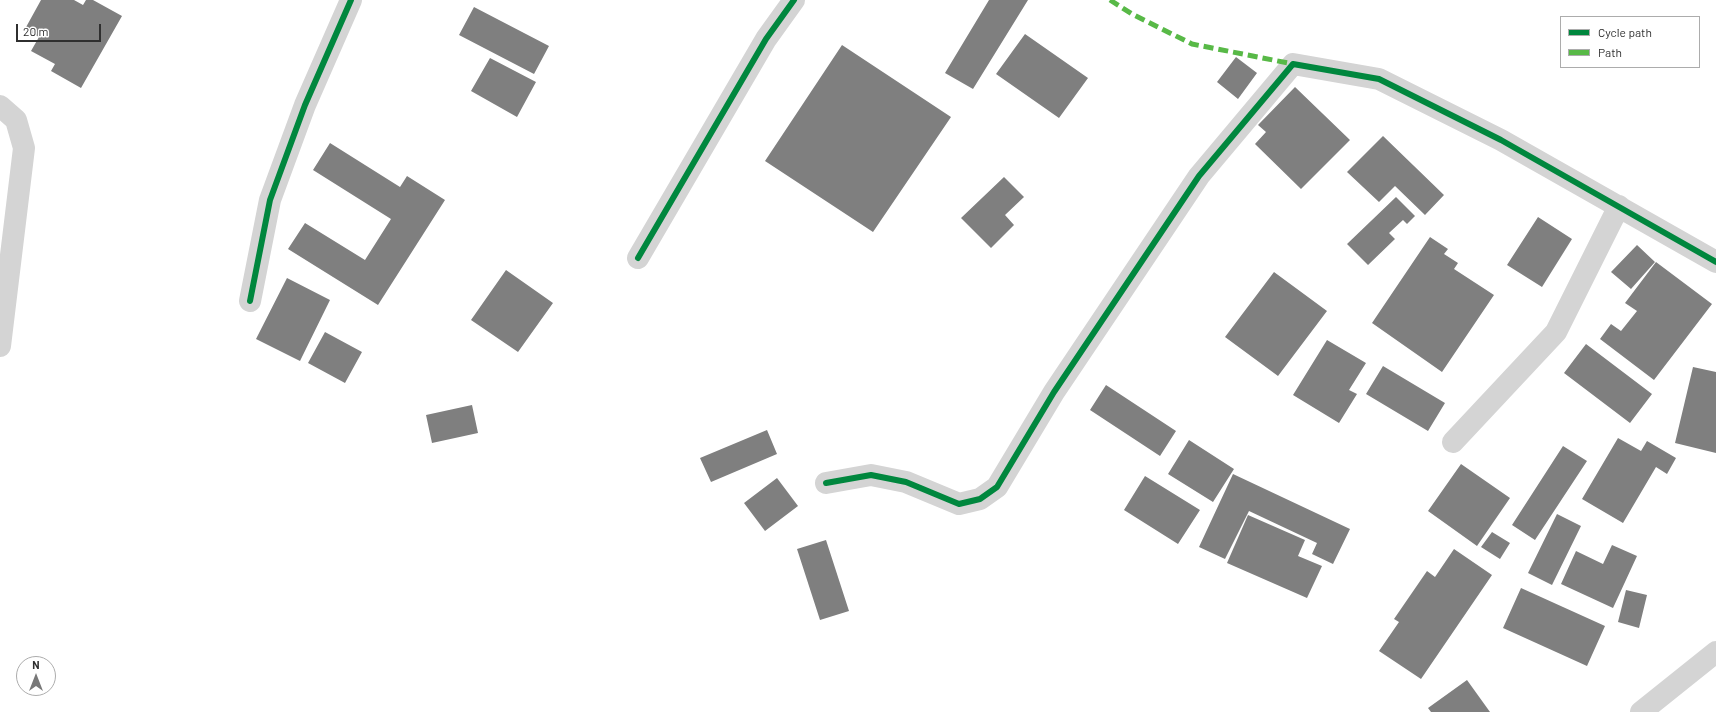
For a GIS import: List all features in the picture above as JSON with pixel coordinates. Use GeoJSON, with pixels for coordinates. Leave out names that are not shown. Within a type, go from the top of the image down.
{"type":"FeatureCollection","features":[{"type":"Feature","properties":{"kind":"street"},"geometry":{"type":"LineString","coordinates":[[250,301],[270,200],[306,105],[351,0]]}},
{"type":"Feature","properties":{"kind":"street"},"geometry":{"type":"LineString","coordinates":[[638,258],[766,39],[794,0]]}},
{"type":"Feature","properties":{"kind":"street"},"geometry":{"type":"LineString","coordinates":[[826,483],[871,475],[906,482],[959,504],[980,499],[997,487],[1054,392],[1199,176],[1293,64],[1379,79],[1501,140],[1716,262]]}},
{"type":"Feature","properties":{"kind":"street"},"geometry":{"type":"LineString","coordinates":[[0,106],[16,120],[24,148],[0,346]]}},
{"type":"Feature","properties":{"kind":"street"},"geometry":{"type":"LineString","coordinates":[[1453,442],[1556,332],[1619,206]]}},
{"type":"Feature","properties":{"kind":"street"},"geometry":{"type":"LineString","coordinates":[[1641,712],[1716,652]]}},
{"type":"Feature","properties":{"kind":"building"},"geometry":{"type":"Polygon","coordinates":[[[41,0],[74,0],[83,5],[86,0],[93,0],[122,16],[81,88],[51,71],[55,64],[31,51],[39,37],[25,29],[41,0]]]}},
{"type":"Feature","properties":{"kind":"building"},"geometry":{"type":"Polygon","coordinates":[[[989,0],[1028,0],[973,89],[945,73],[989,0]]]}},
{"type":"Feature","properties":{"kind":"building"},"geometry":{"type":"Polygon","coordinates":[[[474,7],[549,46],[534,74],[459,35],[474,7]]]}},
{"type":"Feature","properties":{"kind":"building"},"geometry":{"type":"Polygon","coordinates":[[[1025,34],[1088,78],[1059,118],[996,74],[1025,34]]]}},
{"type":"Feature","properties":{"kind":"building"},"geometry":{"type":"Polygon","coordinates":[[[842,45],[951,117],[873,232],[765,161],[842,45]]]}},
{"type":"Feature","properties":{"kind":"building"},"geometry":{"type":"Polygon","coordinates":[[[1236,57],[1257,73],[1238,99],[1217,82],[1236,57]]]}},
{"type":"Feature","properties":{"kind":"building"},"geometry":{"type":"Polygon","coordinates":[[[490,58],[536,82],[517,117],[471,91],[490,58]]]}},
{"type":"Feature","properties":{"kind":"building"},"geometry":{"type":"Polygon","coordinates":[[[1295,87],[1350,140],[1301,189],[1255,144],[1266,132],[1258,125],[1295,87]]]}},
{"type":"Feature","properties":{"kind":"building"},"geometry":{"type":"Polygon","coordinates":[[[1383,136],[1444,195],[1425,215],[1395,186],[1379,202],[1347,172],[1383,136]]]}},
{"type":"Feature","properties":{"kind":"building"},"geometry":{"type":"Polygon","coordinates":[[[330,143],[400,187],[407,176],[445,200],[378,305],[288,249],[305,223],[365,260],[391,219],[313,170],[330,143]]]}},
{"type":"Feature","properties":{"kind":"building"},"geometry":{"type":"Polygon","coordinates":[[[1004,177],[1024,197],[1005,215],[1014,225],[991,248],[961,218],[1004,177]]]}},
{"type":"Feature","properties":{"kind":"building"},"geometry":{"type":"Polygon","coordinates":[[[1396,197],[1415,216],[1407,224],[1403,220],[1389,233],[1395,239],[1368,265],[1347,244],[1396,197]]]}},
{"type":"Feature","properties":{"kind":"building"},"geometry":{"type":"Polygon","coordinates":[[[1538,217],[1572,239],[1542,287],[1507,265],[1538,217]]]}},
{"type":"Feature","properties":{"kind":"building"},"geometry":{"type":"Polygon","coordinates":[[[1430,237],[1448,249],[1444,254],[1458,263],[1454,269],[1494,295],[1442,372],[1372,323],[1430,237]]]}},
{"type":"Feature","properties":{"kind":"building"},"geometry":{"type":"Polygon","coordinates":[[[1637,245],[1655,262],[1631,289],[1611,272],[1637,245]]]}},
{"type":"Feature","properties":{"kind":"building"},"geometry":{"type":"Polygon","coordinates":[[[1656,262],[1712,304],[1654,380],[1600,339],[1611,324],[1621,331],[1637,311],[1625,303],[1656,262]]]}},
{"type":"Feature","properties":{"kind":"building"},"geometry":{"type":"Polygon","coordinates":[[[506,270],[553,303],[518,352],[471,320],[506,270]]]}},
{"type":"Feature","properties":{"kind":"building"},"geometry":{"type":"Polygon","coordinates":[[[1274,272],[1327,311],[1278,376],[1225,337],[1274,272]]]}},
{"type":"Feature","properties":{"kind":"building"},"geometry":{"type":"Polygon","coordinates":[[[287,278],[330,300],[300,361],[256,339],[287,278]]]}},
{"type":"Feature","properties":{"kind":"building"},"geometry":{"type":"Polygon","coordinates":[[[325,332],[362,352],[345,383],[308,363],[325,332]]]}},
{"type":"Feature","properties":{"kind":"building"},"geometry":{"type":"Polygon","coordinates":[[[1327,340],[1366,363],[1349,390],[1357,394],[1339,423],[1293,395],[1327,340]]]}},
{"type":"Feature","properties":{"kind":"building"},"geometry":{"type":"Polygon","coordinates":[[[1586,344],[1652,394],[1630,423],[1564,373],[1586,344]]]}},
{"type":"Feature","properties":{"kind":"building"},"geometry":{"type":"Polygon","coordinates":[[[1383,366],[1445,403],[1428,431],[1366,394],[1383,366]]]}},
{"type":"Feature","properties":{"kind":"building"},"geometry":{"type":"Polygon","coordinates":[[[1693,367],[1716,372],[1716,453],[1675,443],[1693,367]]]}},
{"type":"Feature","properties":{"kind":"building"},"geometry":{"type":"Polygon","coordinates":[[[1106,385],[1176,431],[1160,456],[1090,410],[1106,385]]]}},
{"type":"Feature","properties":{"kind":"building"},"geometry":{"type":"Polygon","coordinates":[[[472,405],[478,433],[432,443],[426,415],[472,405]]]}},
{"type":"Feature","properties":{"kind":"building"},"geometry":{"type":"Polygon","coordinates":[[[767,430],[777,454],[711,482],[700,458],[767,430]]]}},
{"type":"Feature","properties":{"kind":"building"},"geometry":{"type":"Polygon","coordinates":[[[1618,438],[1641,451],[1647,441],[1676,458],[1667,474],[1656,467],[1623,523],[1582,499],[1618,438]]]}},
{"type":"Feature","properties":{"kind":"building"},"geometry":{"type":"Polygon","coordinates":[[[1189,440],[1234,469],[1213,502],[1168,474],[1189,440]]]}},
{"type":"Feature","properties":{"kind":"building"},"geometry":{"type":"Polygon","coordinates":[[[1563,446],[1587,461],[1535,540],[1512,525],[1563,446]]]}},
{"type":"Feature","properties":{"kind":"building"},"geometry":{"type":"Polygon","coordinates":[[[1461,464],[1510,498],[1477,546],[1428,511],[1461,464]]]}},
{"type":"Feature","properties":{"kind":"building"},"geometry":{"type":"Polygon","coordinates":[[[1233,474],[1350,529],[1333,564],[1312,554],[1317,543],[1249,511],[1225,559],[1199,547],[1233,474]]]}},
{"type":"Feature","properties":{"kind":"building"},"geometry":{"type":"Polygon","coordinates":[[[1145,476],[1200,510],[1178,544],[1124,510],[1145,476]]]}},
{"type":"Feature","properties":{"kind":"building"},"geometry":{"type":"Polygon","coordinates":[[[777,478],[798,506],[765,531],[744,503],[777,478]]]}},
{"type":"Feature","properties":{"kind":"building"},"geometry":{"type":"Polygon","coordinates":[[[1557,514],[1581,526],[1552,585],[1528,573],[1557,514]]]}},
{"type":"Feature","properties":{"kind":"building"},"geometry":{"type":"Polygon","coordinates":[[[1248,515],[1305,540],[1298,556],[1322,566],[1307,598],[1227,563],[1248,515]]]}},
{"type":"Feature","properties":{"kind":"building"},"geometry":{"type":"Polygon","coordinates":[[[1492,532],[1510,543],[1500,559],[1481,547],[1492,532]]]}},
{"type":"Feature","properties":{"kind":"building"},"geometry":{"type":"Polygon","coordinates":[[[826,540],[849,611],[820,620],[797,549],[826,540]]]}},
{"type":"Feature","properties":{"kind":"building"},"geometry":{"type":"Polygon","coordinates":[[[1612,545],[1637,556],[1613,608],[1561,584],[1576,551],[1603,564],[1612,545]]]}},
{"type":"Feature","properties":{"kind":"building"},"geometry":{"type":"Polygon","coordinates":[[[1454,549],[1492,575],[1421,679],[1379,651],[1399,622],[1394,619],[1427,571],[1435,577],[1454,549]]]}},
{"type":"Feature","properties":{"kind":"building"},"geometry":{"type":"Polygon","coordinates":[[[1521,588],[1605,626],[1587,666],[1503,628],[1521,588]]]}},
{"type":"Feature","properties":{"kind":"building"},"geometry":{"type":"Polygon","coordinates":[[[1626,590],[1647,595],[1639,628],[1618,622],[1626,590]]]}},
{"type":"Feature","properties":{"kind":"building"},"geometry":{"type":"Polygon","coordinates":[[[1467,680],[1490,712],[1431,712],[1428,708],[1467,680]]]}},
{"type":"Feature","properties":{"kind":"marked path"},"geometry":{"type":"LineString","coordinates":[[1110,0],[1132,14],[1192,44],[1293,64]]}},
{"type":"Feature","properties":{"kind":"cycle path"},"geometry":{"type":"LineString","coordinates":[[250,301],[270,200],[305,105],[351,0]]}},
{"type":"Feature","properties":{"kind":"cycle path"},"geometry":{"type":"LineString","coordinates":[[638,258],[766,39],[794,0]]}},
{"type":"Feature","properties":{"kind":"cycle path"},"geometry":{"type":"LineString","coordinates":[[826,483],[871,475],[906,482],[959,504],[980,499],[997,487],[1054,392],[1199,176],[1293,64],[1379,79],[1501,140],[1716,262]]}}]}
